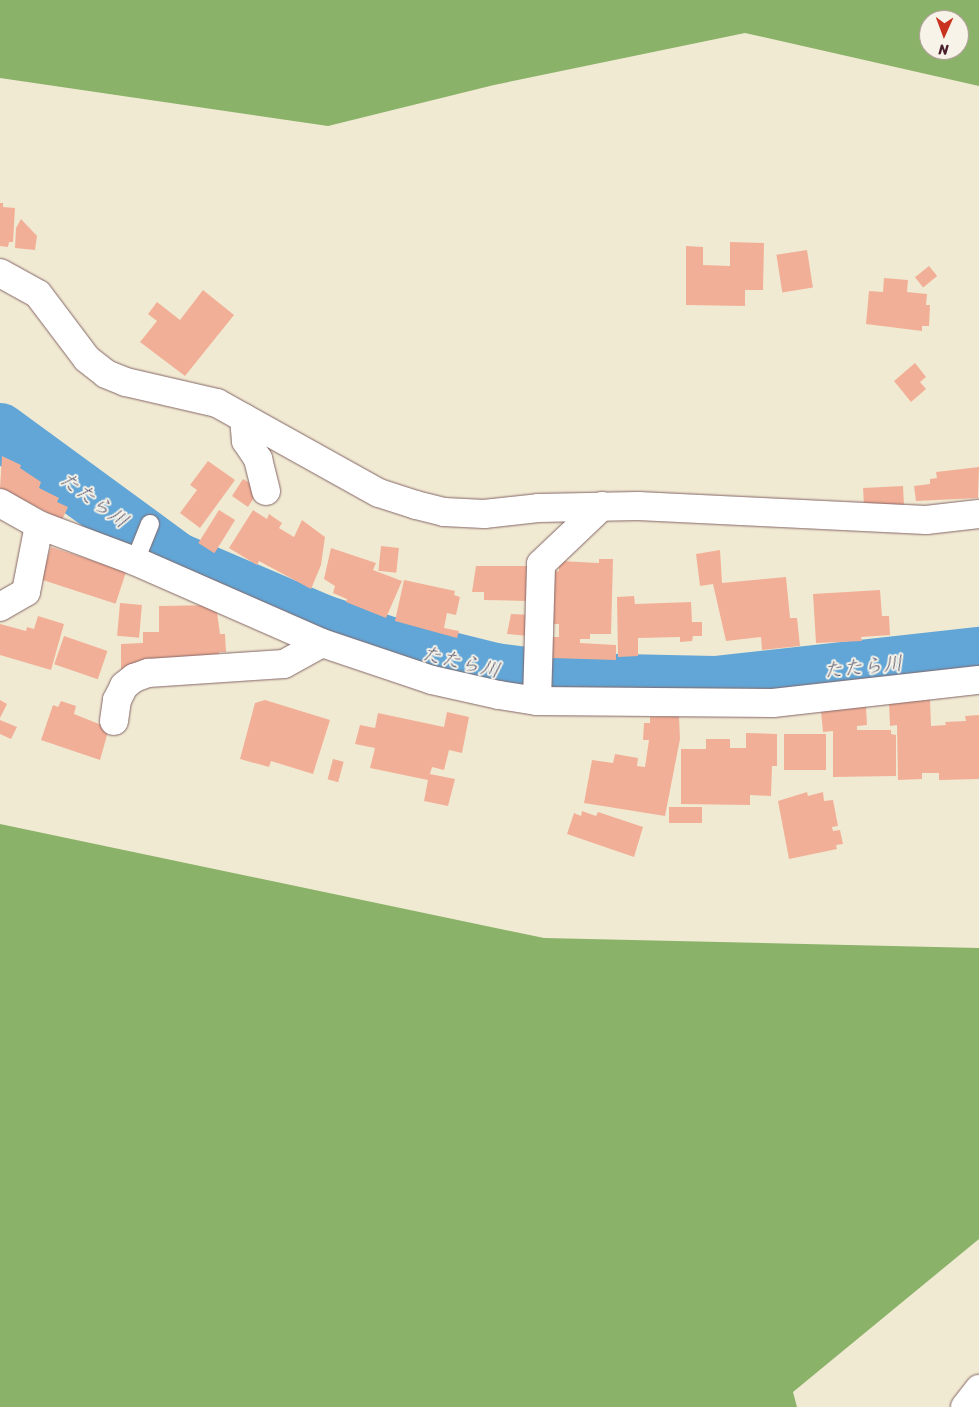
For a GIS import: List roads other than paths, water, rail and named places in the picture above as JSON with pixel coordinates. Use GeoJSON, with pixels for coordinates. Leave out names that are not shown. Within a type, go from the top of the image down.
{"type":"FeatureCollection","features":[{"type":"Feature","properties":{"kind":"street"},"geometry":{"type":"LineString","coordinates":[[0,273],[38,294],[87,359],[106,374],[126,382],[217,403],[379,493],[416,506],[444,512],[484,514],[538,508],[602,506],[926,520],[979,514]]}},
{"type":"Feature","properties":{"kind":"street"},"geometry":{"type":"LineString","coordinates":[[244,418],[246,441],[258,459],[266,491]]}},
{"type":"Feature","properties":{"kind":"street"},"geometry":{"type":"LineString","coordinates":[[0,503],[39,525],[136,557],[322,643],[459,687],[538,697],[773,703],[979,680]]}},
{"type":"Feature","properties":{"kind":"street"},"geometry":{"type":"LineString","coordinates":[[538,697],[541,564],[602,506]]}},
{"type":"Feature","properties":{"kind":"street"},"geometry":{"type":"LineString","coordinates":[[0,607],[26,592],[39,525]]}},
{"type":"Feature","properties":{"kind":"street"},"geometry":{"type":"LineString","coordinates":[[114,721],[117,700],[124,686],[134,678],[148,673],[284,664],[322,643]]}},
{"type":"Feature","properties":{"kind":"street"},"geometry":{"type":"LineString","coordinates":[[965,1407],[979,1389]]}},
{"type":"Feature","properties":{"kind":"lane"},"geometry":{"type":"LineString","coordinates":[[136,557],[150,524]]}},
{"type":"Feature","properties":{"kind":"waterway","name":"たたら川"},"geometry":{"type":"LineString","coordinates":[[0,431],[176,560],[324,623],[390,645],[495,671],[575,681],[715,684],[979,655]]}}]}
